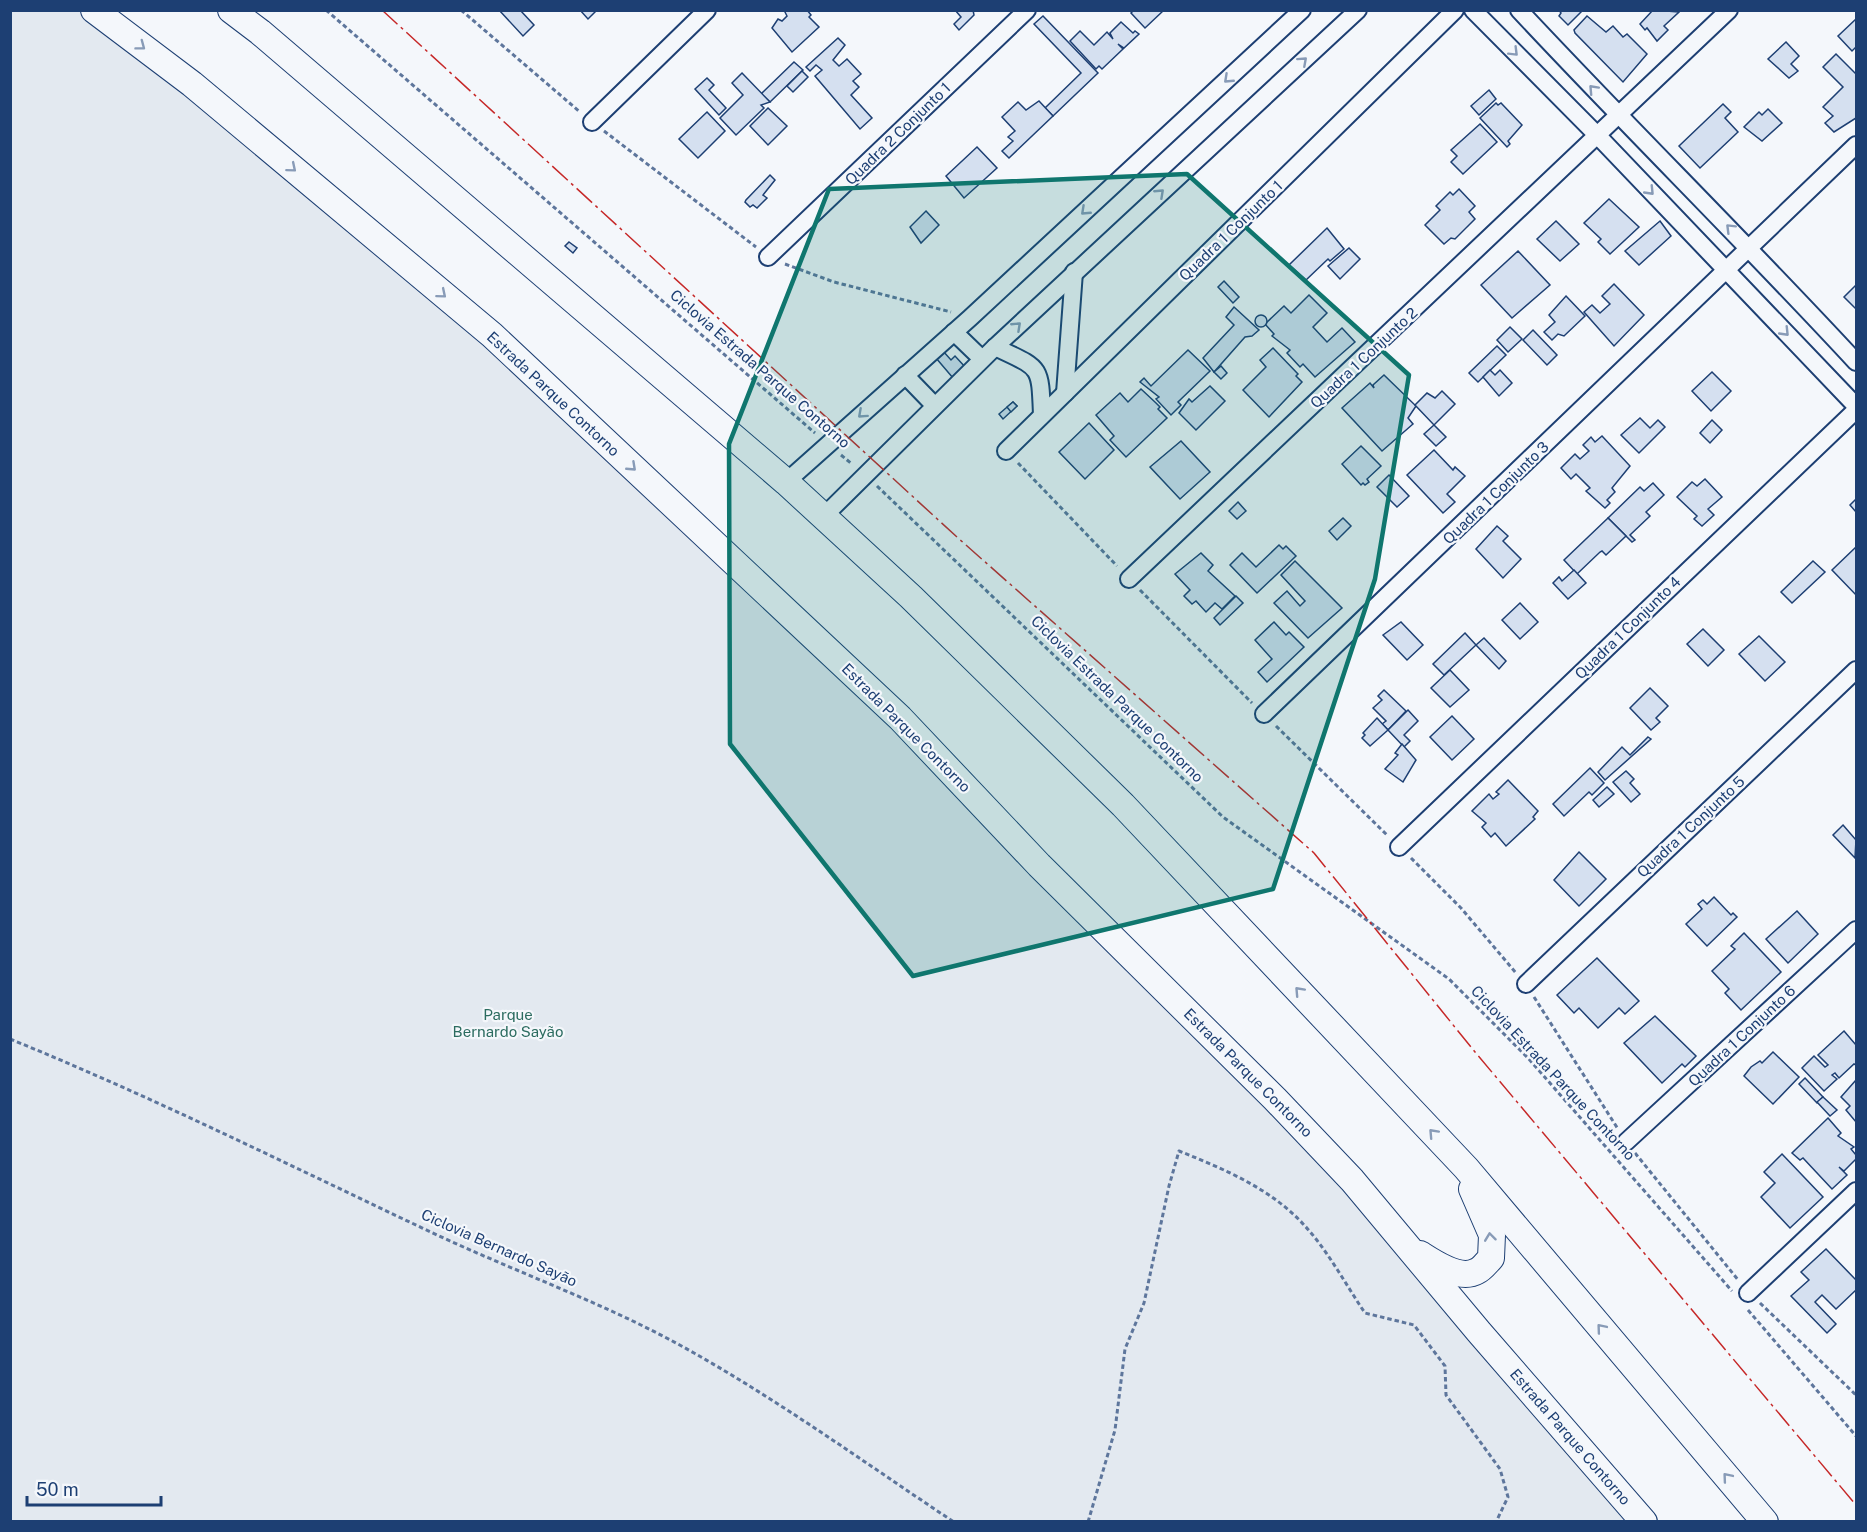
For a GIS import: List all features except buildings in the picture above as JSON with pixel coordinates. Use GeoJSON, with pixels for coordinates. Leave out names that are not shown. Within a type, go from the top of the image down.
{"type":"FeatureCollection","features":[{"type":"Feature","properties":{"kind":"main road","name":"Estrada Parque Contorno"},"geometry":{"type":"LineString","coordinates":[[94,10],[192,84],[492,335],[900,718],[1039,865],[1275,1099],[1352,1180],[1404,1244],[1644,1521]]}},
{"type":"Feature","properties":{"kind":"main road"},"geometry":{"type":"LineString","coordinates":[[231,10],[269,39],[786,482],[911,597],[1123,805],[1466,1168],[1765,1521]]}},
{"type":"Feature","properties":{"kind":"main road"},"geometry":{"type":"LineString","coordinates":[[1404,1244],[1438,1266],[1462,1273],[1478,1271],[1491,1258],[1492,1235],[1466,1168]]}},
{"type":"Feature","properties":{"kind":"street"},"geometry":{"type":"LineString","coordinates":[[592,122],[707,10]]}},
{"type":"Feature","properties":{"kind":"street","name":"Quadra 2 Conjunto 1"},"geometry":{"type":"LineString","coordinates":[[768,257],[1027,10]]}},
{"type":"Feature","properties":{"kind":"street"},"geometry":{"type":"LineString","coordinates":[[786,482],[970,318],[1302,10]]}},
{"type":"Feature","properties":{"kind":"street"},"geometry":{"type":"LineString","coordinates":[[823,516],[934,405],[1074,272],[1358,10]]}},
{"type":"Feature","properties":{"kind":"street","name":"Quadra 1 Conjunto 1"},"geometry":{"type":"LineString","coordinates":[[1006,451],[1455,10]]}},
{"type":"Feature","properties":{"kind":"street"},"geometry":{"type":"LineString","coordinates":[[1473,10],[1598,136],[1857,408]]}},
{"type":"Feature","properties":{"kind":"street"},"geometry":{"type":"LineString","coordinates":[[1519,10],[1619,116],[1751,249],[1857,362]]}},
{"type":"Feature","properties":{"kind":"street","name":"Quadra 1 Conjunto 2"},"geometry":{"type":"LineString","coordinates":[[1129,579],[1729,10]]}},
{"type":"Feature","properties":{"kind":"street","name":"Quadra 1 Conjunto 3"},"geometry":{"type":"LineString","coordinates":[[1264,714],[1857,146]]}},
{"type":"Feature","properties":{"kind":"street"},"geometry":{"type":"LineString","coordinates":[[1065,393],[1074,272]]}},
{"type":"Feature","properties":{"kind":"street"},"geometry":{"type":"LineString","coordinates":[[954,332],[982,360]]}},
{"type":"Feature","properties":{"kind":"street"},"geometry":{"type":"LineString","coordinates":[[995,347],[1035,367],[1040,378],[1042,415]]}},
{"type":"Feature","properties":{"kind":"street"},"geometry":{"type":"LineString","coordinates":[[905,375],[934,405]]}},
{"type":"Feature","properties":{"kind":"street","name":"Quadra 1 Conjunto 4"},"geometry":{"type":"LineString","coordinates":[[1400,847],[1857,408]]}},
{"type":"Feature","properties":{"kind":"street","name":"Quadra 1 Conjunto 5"},"geometry":{"type":"LineString","coordinates":[[1526,984],[1857,670]]}},
{"type":"Feature","properties":{"kind":"street","name":"Quadra 1 Conjunto 6"},"geometry":{"type":"LineString","coordinates":[[1626,1142],[1857,930]]}},
{"type":"Feature","properties":{"kind":"street"},"geometry":{"type":"LineString","coordinates":[[1743,1298],[1857,1191]]}},
{"type":"Feature","properties":{"kind":"path","name":"Ciclovia Estrada Parque Contorno"},"geometry":{"type":"LineString","coordinates":[[326,10],[865,474],[1223,817],[1449,979],[1528,1058],[1743,1298],[1857,1436]]}},
{"type":"Feature","properties":{"kind":"path"},"geometry":{"type":"LineString","coordinates":[[461,10],[592,122],[768,257],[834,282],[970,318]]}},
{"type":"Feature","properties":{"kind":"path"},"geometry":{"type":"LineString","coordinates":[[1006,451],[1129,579],[1461,908],[1526,984],[1626,1142],[1743,1298],[1857,1395]]}},
{"type":"Feature","properties":{"kind":"path","name":"Ciclovia Bernardo Sayão"},"geometry":{"type":"LineString","coordinates":[[10,1039],[140,1093],[293,1168],[622,1315],[694,1353],[838,1443],[954,1521]]}},
{"type":"Feature","properties":{"kind":"path"},"geometry":{"type":"LineString","coordinates":[[1088,1521],[1115,1430],[1125,1349],[1144,1304],[1169,1186],[1179,1151],[1226,1170],[1278,1201],[1306,1227],[1365,1313],[1414,1326],[1444,1365],[1446,1395],[1500,1469],[1508,1497],[1496,1521]]}},
{"type":"Feature","properties":{"kind":"highlighted area"},"geometry":{"type":"Polygon","coordinates":[[[1187,174],[1409,375],[1375,579],[1273,889],[913,976],[730,744],[729,444],[829,189],[1187,174]]]}},
{"type":"Feature","properties":{"kind":"green space","name":"Parque Bernardo Sayão"},"geometry":{"type":"Polygon","coordinates":[[[10,11],[94,11],[718,537],[1219,1043],[1647,1521],[11,1521],[10,11]]]}},
{"type":"Feature","properties":{"kind":"power"},"geometry":{"type":"LineString","coordinates":[[382,10],[958,538],[1314,853],[1475,1052],[1856,1505]]}}]}
